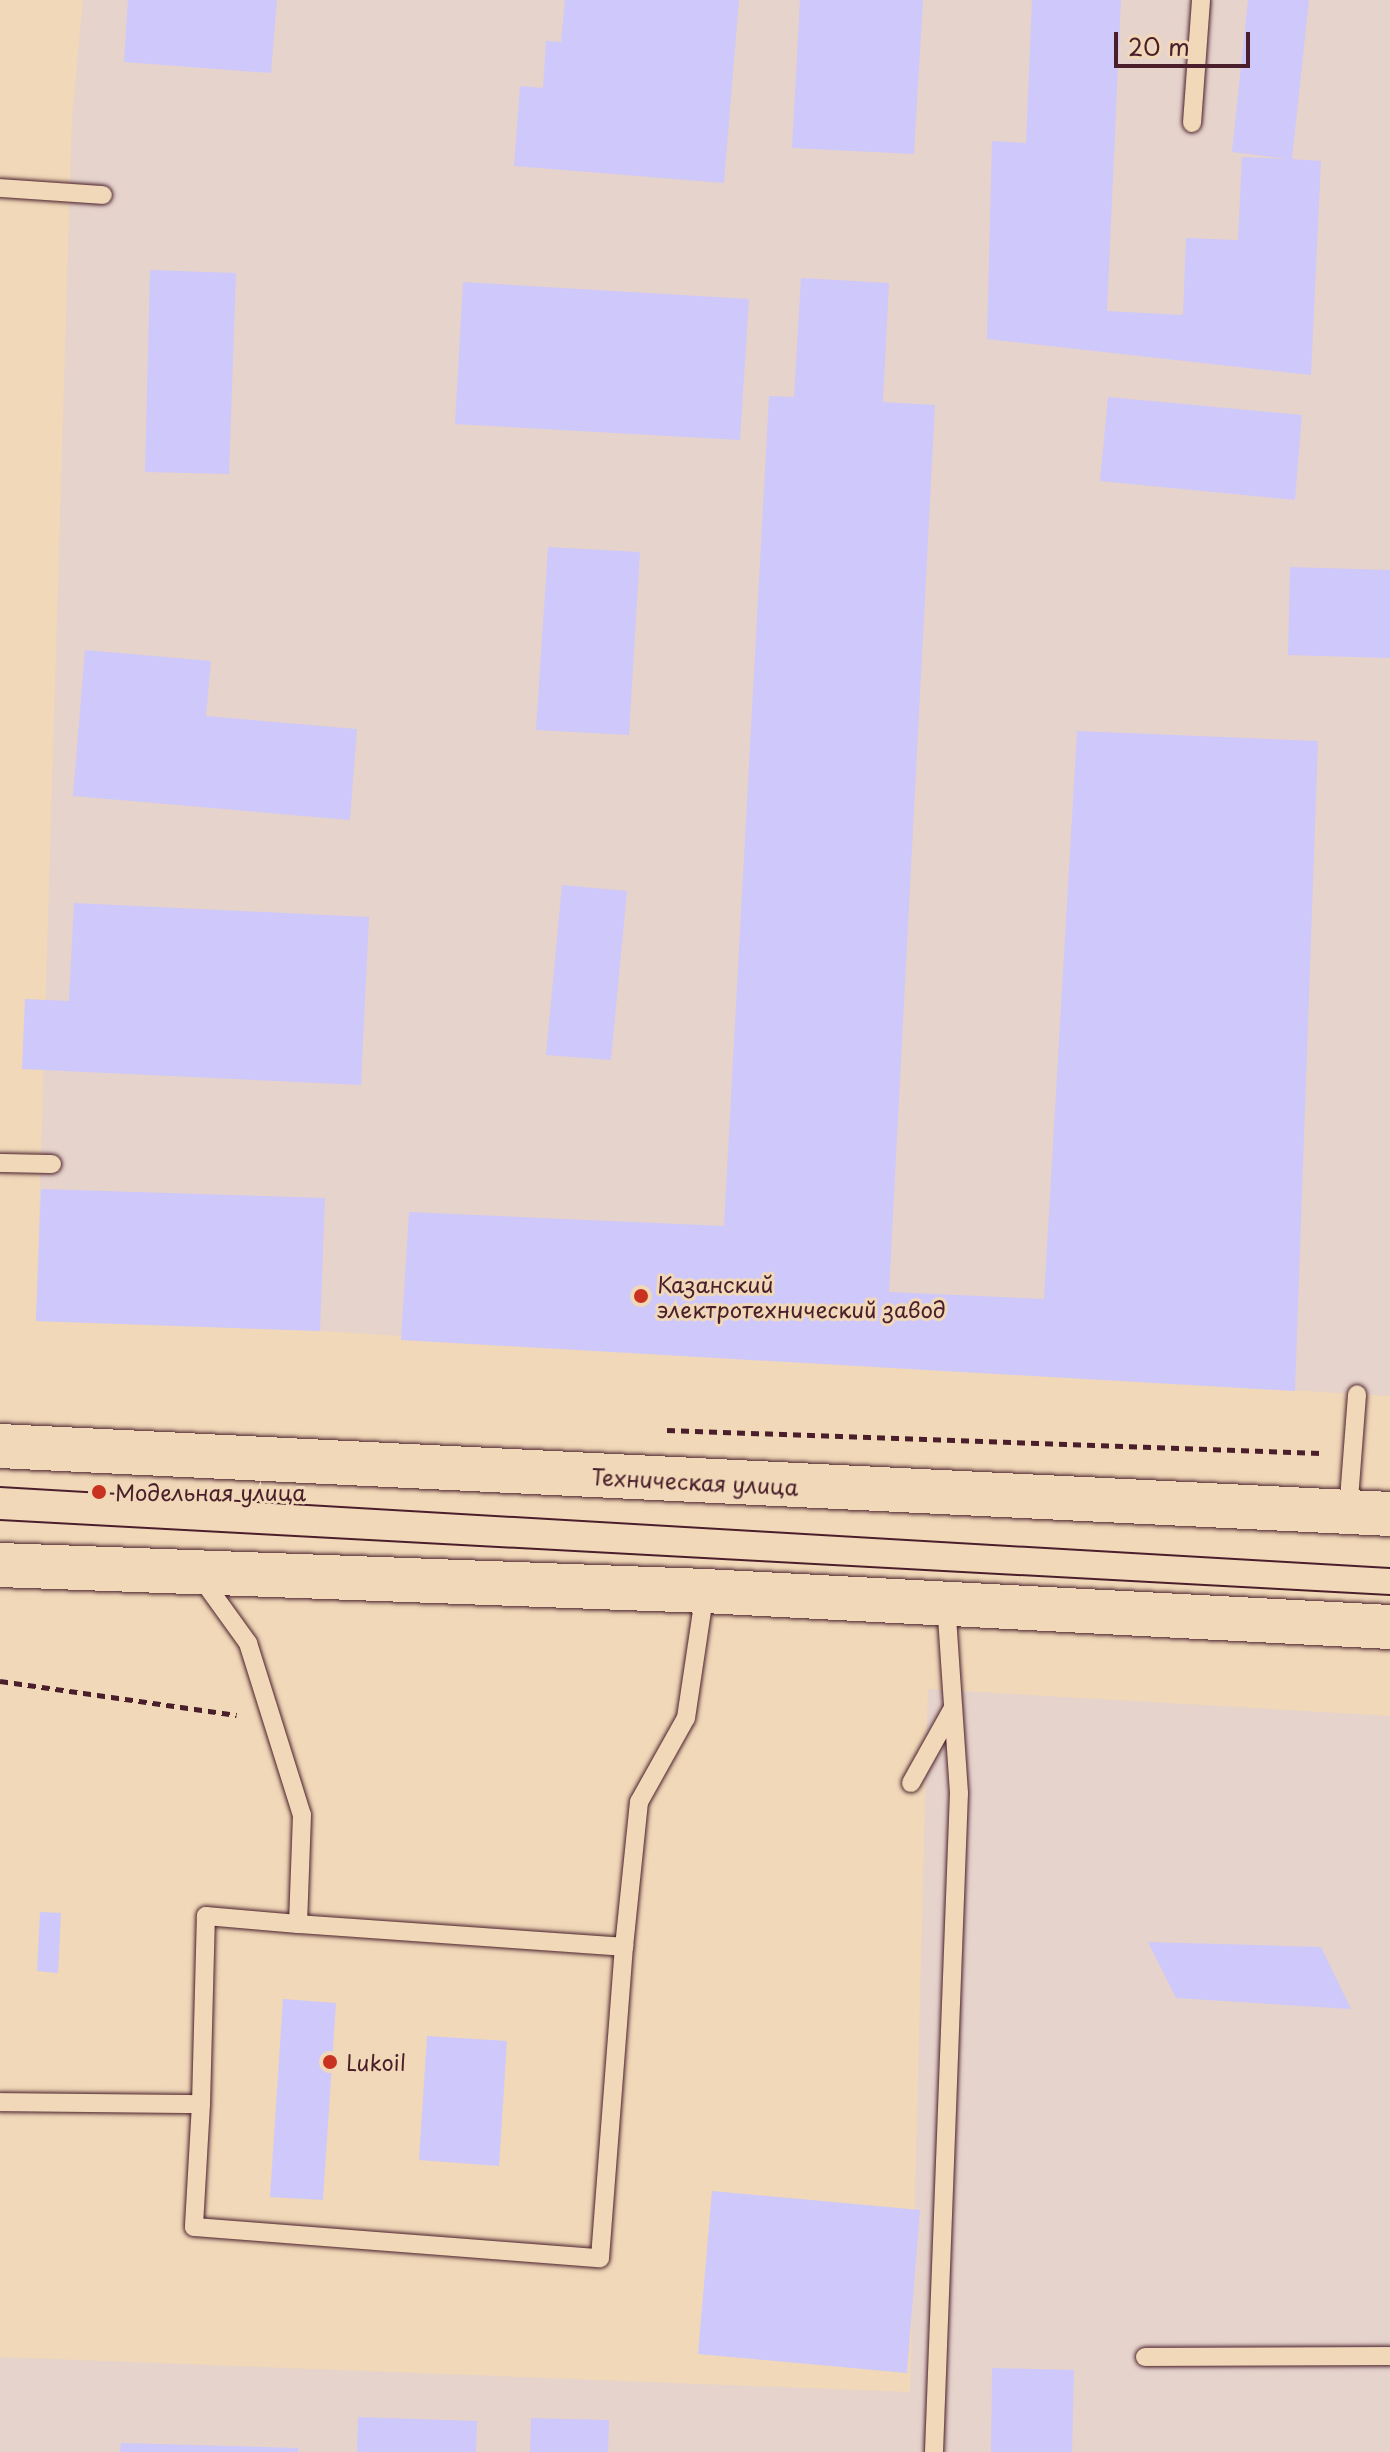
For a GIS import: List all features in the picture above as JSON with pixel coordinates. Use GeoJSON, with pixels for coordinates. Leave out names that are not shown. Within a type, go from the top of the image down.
{"type":"FeatureCollection","features":[{"type":"Feature","properties":{"kind":"main road","name":"Техническая улица"},"geometry":{"type":"LineString","coordinates":[[0,1446],[1369,1513]]}},
{"type":"Feature","properties":{"kind":"main road"},"geometry":{"type":"LineString","coordinates":[[0,1565],[705,1591],[1390,1627]]}},
{"type":"Feature","properties":{"kind":"lane"},"geometry":{"type":"LineString","coordinates":[[1192,123],[1201,0]]}},
{"type":"Feature","properties":{"kind":"lane"},"geometry":{"type":"LineString","coordinates":[[0,188],[103,195]]}},
{"type":"Feature","properties":{"kind":"lane"},"geometry":{"type":"LineString","coordinates":[[0,1163],[52,1164]]}},
{"type":"Feature","properties":{"kind":"lane"},"geometry":{"type":"LineString","coordinates":[[1357,1394],[1350,1454],[1369,1513]]}},
{"type":"Feature","properties":{"kind":"lane"},"geometry":{"type":"LineString","coordinates":[[195,1570],[248,1643],[302,1815],[298,1924]]}},
{"type":"Feature","properties":{"kind":"lane"},"geometry":{"type":"LineString","coordinates":[[624,1947],[206,1916],[194,2227],[600,2258],[624,1947],[639,1802],[686,1718],[705,1591]]}},
{"type":"Feature","properties":{"kind":"lane"},"geometry":{"type":"LineString","coordinates":[[934,2452],[959,1793],[946,1604]]}},
{"type":"Feature","properties":{"kind":"lane"},"geometry":{"type":"LineString","coordinates":[[911,1783],[953,1708]]}},
{"type":"Feature","properties":{"kind":"lane"},"geometry":{"type":"LineString","coordinates":[[0,2102],[201,2104]]}},
{"type":"Feature","properties":{"kind":"lane"},"geometry":{"type":"LineString","coordinates":[[1145,2357],[1390,2356]]}},
{"type":"Feature","properties":{"kind":"path"},"geometry":{"type":"LineString","coordinates":[[651,1429],[1350,1454]]}},
{"type":"Feature","properties":{"kind":"path"},"geometry":{"type":"LineString","coordinates":[[0,1681],[272,1720]]}},
{"type":"Feature","properties":{"kind":"shaded area"},"geometry":{"type":"Polygon","coordinates":[[[83,0],[1390,0],[1390,1396],[320,1331],[36,1321],[72,116],[83,0]]]}},
{"type":"Feature","properties":{"kind":"shaded area"},"geometry":{"type":"Polygon","coordinates":[[[928,1689],[1390,1716],[1390,2452],[0,2452],[0,2357],[910,2392],[928,1689]]]}},
{"type":"Feature","properties":{"kind":"building"},"geometry":{"type":"Polygon","coordinates":[[[128,0],[277,0],[271,73],[124,62],[128,0]]]}},
{"type":"Feature","properties":{"kind":"building"},"geometry":{"type":"Polygon","coordinates":[[[565,0],[739,0],[724,183],[514,166],[520,86],[543,88],[546,41],[561,42],[565,0]]]}},
{"type":"Feature","properties":{"kind":"building"},"geometry":{"type":"Polygon","coordinates":[[[800,0],[923,0],[914,154],[792,148],[800,0]]]}},
{"type":"Feature","properties":{"kind":"building"},"geometry":{"type":"Polygon","coordinates":[[[1032,0],[1121,0],[1107,311],[1183,315],[1186,238],[1238,240],[1242,157],[1288,159],[1232,152],[1248,0],[1309,0],[1292,159],[1321,161],[1311,375],[987,339],[992,141],[1026,143],[1032,0]]]}},
{"type":"Feature","properties":{"kind":"building"},"geometry":{"type":"Polygon","coordinates":[[[150,270],[236,273],[229,474],[145,472],[150,270]]]}},
{"type":"Feature","properties":{"kind":"building"},"geometry":{"type":"Polygon","coordinates":[[[801,278],[889,283],[883,402],[935,405],[889,1292],[1044,1299],[1077,731],[1318,741],[1295,1391],[401,1340],[409,1212],[724,1226],[769,396],[794,397],[801,278]]]}},
{"type":"Feature","properties":{"kind":"building"},"geometry":{"type":"Polygon","coordinates":[[[463,282],[749,299],[740,440],[455,424],[463,282]]]}},
{"type":"Feature","properties":{"kind":"building"},"geometry":{"type":"Polygon","coordinates":[[[1108,397],[1302,415],[1295,500],[1100,481],[1108,397]]]}},
{"type":"Feature","properties":{"kind":"building"},"geometry":{"type":"Polygon","coordinates":[[[548,547],[640,552],[629,735],[536,730],[548,547]]]}},
{"type":"Feature","properties":{"kind":"building"},"geometry":{"type":"Polygon","coordinates":[[[1290,567],[1390,570],[1390,658],[1288,655],[1290,567]]]}},
{"type":"Feature","properties":{"kind":"building"},"geometry":{"type":"Polygon","coordinates":[[[85,650],[211,661],[206,716],[357,729],[350,820],[73,796],[85,650]]]}},
{"type":"Feature","properties":{"kind":"building"},"geometry":{"type":"Polygon","coordinates":[[[562,885],[627,891],[611,1060],[546,1055],[562,885]]]}},
{"type":"Feature","properties":{"kind":"building"},"geometry":{"type":"Polygon","coordinates":[[[74,903],[369,917],[361,1085],[22,1069],[25,999],[69,1001],[74,903]]]}},
{"type":"Feature","properties":{"kind":"building"},"geometry":{"type":"Polygon","coordinates":[[[41,1189],[325,1198],[320,1331],[36,1321],[41,1189]]]}},
{"type":"Feature","properties":{"kind":"building"},"geometry":{"type":"Polygon","coordinates":[[[40,1912],[61,1913],[58,1973],[37,1971],[40,1912]]]}},
{"type":"Feature","properties":{"kind":"building"},"geometry":{"type":"Polygon","coordinates":[[[1148,1942],[1321,1947],[1351,2009],[1176,1998],[1148,1942]]]}},
{"type":"Feature","properties":{"kind":"building"},"geometry":{"type":"Polygon","coordinates":[[[283,1999],[336,2003],[323,2200],[270,2197],[283,1999]]]}},
{"type":"Feature","properties":{"kind":"building"},"geometry":{"type":"Polygon","coordinates":[[[427,2036],[507,2041],[499,2166],[419,2160],[427,2036]]]}},
{"type":"Feature","properties":{"kind":"building"},"geometry":{"type":"Polygon","coordinates":[[[712,2191],[920,2210],[907,2373],[698,2354],[712,2191]]]}},
{"type":"Feature","properties":{"kind":"building"},"geometry":{"type":"Polygon","coordinates":[[[992,2368],[1074,2370],[1072,2452],[991,2452],[992,2368]]]}},
{"type":"Feature","properties":{"kind":"building"},"geometry":{"type":"Polygon","coordinates":[[[358,2417],[477,2421],[476,2452],[357,2452],[358,2417]]]}},
{"type":"Feature","properties":{"kind":"building"},"geometry":{"type":"Polygon","coordinates":[[[531,2418],[609,2420],[608,2452],[530,2452],[531,2418]]]}},
{"type":"Feature","properties":{"kind":"building"},"geometry":{"type":"Polygon","coordinates":[[[121,2443],[298,2448],[298,2452],[120,2452],[121,2443]]]}},
{"type":"Feature","properties":{"kind":"tram line"},"geometry":{"type":"LineString","coordinates":[[0,1487],[1390,1568]]}},
{"type":"Feature","properties":{"kind":"tram line"},"geometry":{"type":"LineString","coordinates":[[0,1520],[1390,1595]]}},
{"type":"Feature","properties":{"kind":"place","name":"Казанский электротехнический завод"},"geometry":{"type":"Point","coordinates":[641,1296]}},
{"type":"Feature","properties":{"kind":"place","name":"Модельная улица"},"geometry":{"type":"Point","coordinates":[99,1492]}},
{"type":"Feature","properties":{"kind":"place","name":"Lukoil"},"geometry":{"type":"Point","coordinates":[330,2062]}}]}
